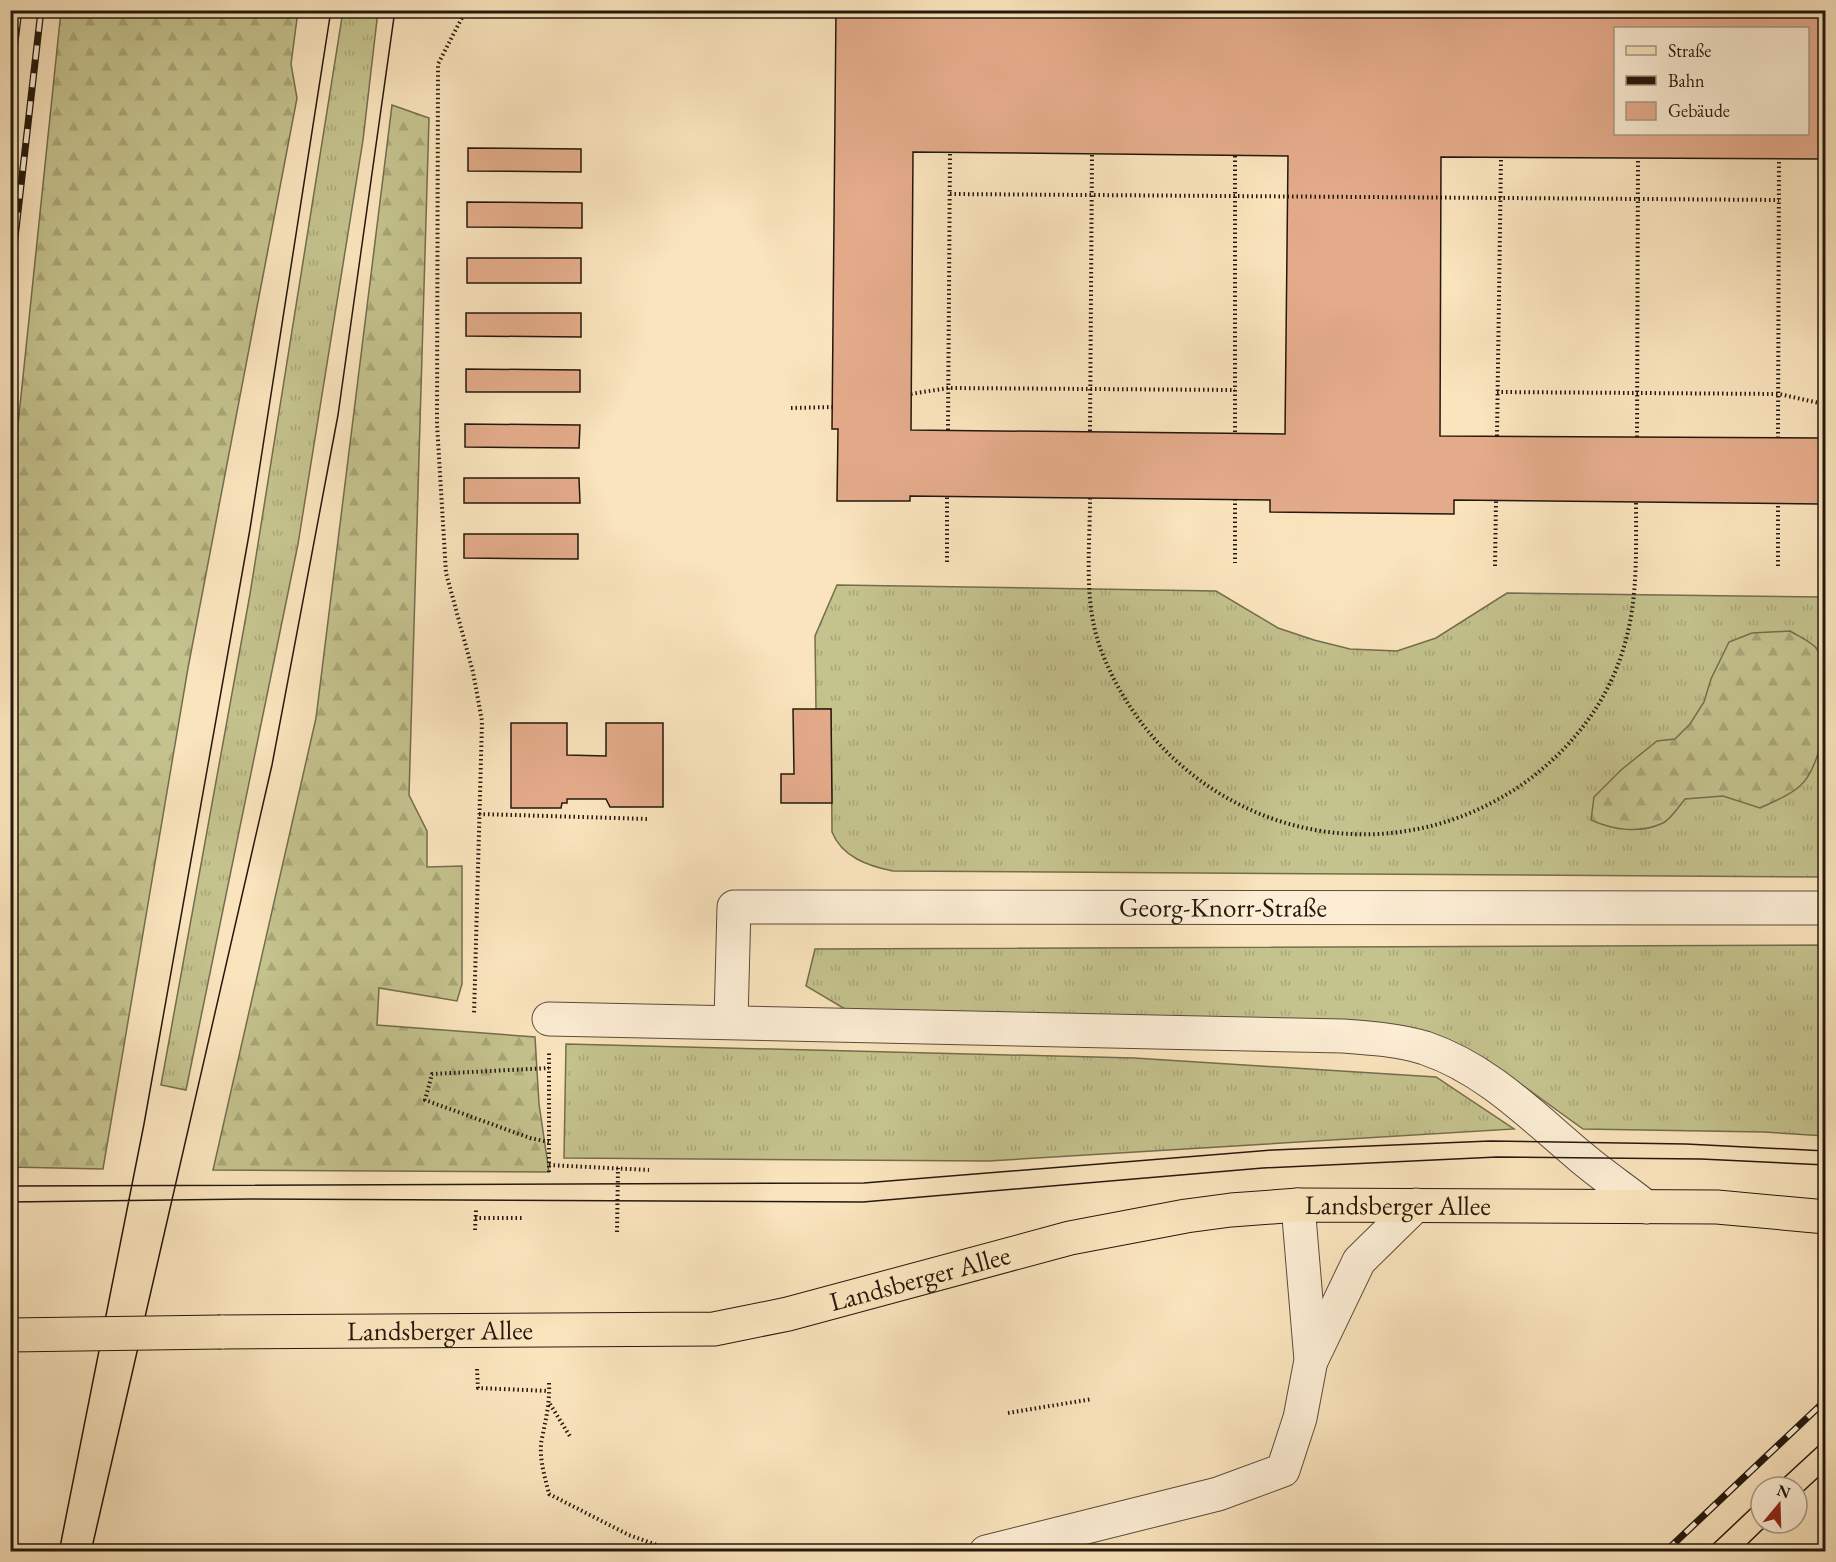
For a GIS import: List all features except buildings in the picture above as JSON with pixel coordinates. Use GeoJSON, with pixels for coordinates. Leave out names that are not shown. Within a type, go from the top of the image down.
{"type":"FeatureCollection","features":[{"type":"Feature","properties":{"kind":"main road","name":"Landsberger Allee"},"geometry":{"type":"LineString","coordinates":[[10,1335],[714,1329],[788,1314],[1070,1238],[1186,1216],[1298,1205],[1717,1207],[1826,1217]]}},
{"type":"Feature","properties":{"kind":"street","name":"Georg-Knorr-Straße"},"geometry":{"type":"LineString","coordinates":[[731,1021],[734,907],[1826,908]]}},
{"type":"Feature","properties":{"kind":"street"},"geometry":{"type":"LineString","coordinates":[[549,1020],[731,1021],[1343,1036],[1391,1040],[1424,1048],[1461,1064],[1509,1094],[1581,1157],[1647,1207]]}},
{"type":"Feature","properties":{"kind":"street"},"geometry":{"type":"LineString","coordinates":[[1298,1205],[1311,1360]]}},
{"type":"Feature","properties":{"kind":"street"},"geometry":{"type":"LineString","coordinates":[[986,1551],[1218,1494],[1283,1470],[1300,1418],[1311,1360],[1359,1261],[1416,1205]]}},
{"type":"Feature","properties":{"kind":"path"},"geometry":{"type":"LineString","coordinates":[[466,10],[438,64],[437,424],[446,573],[473,672],[482,721],[474,1015]]}},
{"type":"Feature","properties":{"kind":"path"},"geometry":{"type":"LineString","coordinates":[[948,430],[950,152]]}},
{"type":"Feature","properties":{"kind":"path"},"geometry":{"type":"LineString","coordinates":[[1090,431],[1092,154]]}},
{"type":"Feature","properties":{"kind":"path"},"geometry":{"type":"LineString","coordinates":[[1235,156],[1235,433]]}},
{"type":"Feature","properties":{"kind":"path"},"geometry":{"type":"LineString","coordinates":[[1497,436],[1501,157]]}},
{"type":"Feature","properties":{"kind":"path"},"geometry":{"type":"LineString","coordinates":[[1636,436],[1638,158]]}},
{"type":"Feature","properties":{"kind":"path"},"geometry":{"type":"LineString","coordinates":[[1778,438],[1779,159]]}},
{"type":"Feature","properties":{"kind":"path"},"geometry":{"type":"LineString","coordinates":[[950,194],[1779,200]]}},
{"type":"Feature","properties":{"kind":"path"},"geometry":{"type":"LineString","coordinates":[[911,394],[948,388],[1235,390]]}},
{"type":"Feature","properties":{"kind":"path"},"geometry":{"type":"LineString","coordinates":[[1497,392],[1779,394],[1819,403]]}},
{"type":"Feature","properties":{"kind":"path"},"geometry":{"type":"LineString","coordinates":[[791,408],[832,407]]}},
{"type":"Feature","properties":{"kind":"path"},"geometry":{"type":"LineString","coordinates":[[947,496],[947,562]]}},
{"type":"Feature","properties":{"kind":"path"},"geometry":{"type":"LineString","coordinates":[[1090,498],[1090,596],[1094,624],[1100,648],[1116,686],[1137,720],[1163,751],[1194,778],[1228,800],[1284,823],[1344,835],[1384,834],[1424,828],[1463,816],[1500,799],[1534,777],[1564,750],[1600,701],[1626,646],[1635,592],[1636,502]]}},
{"type":"Feature","properties":{"kind":"path"},"geometry":{"type":"LineString","coordinates":[[1235,499],[1235,563]]}},
{"type":"Feature","properties":{"kind":"path"},"geometry":{"type":"LineString","coordinates":[[1495,566],[1496,501]]}},
{"type":"Feature","properties":{"kind":"path"},"geometry":{"type":"LineString","coordinates":[[1778,503],[1778,566]]}},
{"type":"Feature","properties":{"kind":"path"},"geometry":{"type":"LineString","coordinates":[[479,814],[649,819]]}},
{"type":"Feature","properties":{"kind":"path"},"geometry":{"type":"LineString","coordinates":[[549,1142],[530,1138],[425,1100],[432,1074],[549,1068],[549,1142],[549,1172]]}},
{"type":"Feature","properties":{"kind":"path"},"geometry":{"type":"LineString","coordinates":[[549,1165],[649,1170]]}},
{"type":"Feature","properties":{"kind":"path"},"geometry":{"type":"LineString","coordinates":[[617,1232],[618,1168]]}},
{"type":"Feature","properties":{"kind":"path"},"geometry":{"type":"LineString","coordinates":[[475,1230],[476,1210]]}},
{"type":"Feature","properties":{"kind":"path"},"geometry":{"type":"LineString","coordinates":[[475,1218],[525,1218]]}},
{"type":"Feature","properties":{"kind":"path"},"geometry":{"type":"LineString","coordinates":[[477,1369],[478,1388],[549,1391]]}},
{"type":"Feature","properties":{"kind":"path"},"geometry":{"type":"LineString","coordinates":[[549,1383],[550,1403],[542,1439],[542,1463],[549,1494],[629,1535],[676,1551]]}},
{"type":"Feature","properties":{"kind":"path"},"geometry":{"type":"LineString","coordinates":[[1008,1413],[1092,1399]]}},
{"type":"Feature","properties":{"kind":"path"},"geometry":{"type":"LineString","coordinates":[[550,1403],[571,1438]]}},
{"type":"Feature","properties":{"kind":"path"},"geometry":{"type":"LineString","coordinates":[[661,1551],[666,1548]]}},
{"type":"Feature","properties":{"kind":"green space"},"geometry":{"type":"Polygon","coordinates":[[[61,11],[298,11],[291,64],[297,98],[188,668],[103,1169],[10,1167],[10,502],[61,11]]]}},
{"type":"Feature","properties":{"kind":"green space"},"geometry":{"type":"Polygon","coordinates":[[[343,11],[378,11],[363,140],[298,544],[186,1090],[161,1085],[250,594],[343,11]]]}},
{"type":"Feature","properties":{"kind":"green space"},"geometry":{"type":"Polygon","coordinates":[[[392,105],[429,118],[409,795],[427,831],[427,867],[462,866],[462,984],[457,1001],[379,988],[377,1025],[535,1037],[539,1104],[549,1172],[213,1170],[316,718],[392,105]]]}},
{"type":"Feature","properties":{"kind":"green space"},"geometry":{"type":"Polygon","coordinates":[[[837,585],[1216,591],[1278,628],[1314,640],[1350,649],[1397,651],[1436,638],[1507,593],[1825,597],[1825,877],[893,871],[874,866],[849,854],[836,841],[832,832],[831,709],[816,709],[815,636],[837,585]]]}},
{"type":"Feature","properties":{"kind":"green space"},"geometry":{"type":"Polygon","coordinates":[[[1790,631],[1815,646],[1823,662],[1826,679],[1822,740],[1809,775],[1796,790],[1760,808],[1723,796],[1685,799],[1666,821],[1645,829],[1617,828],[1591,820],[1594,797],[1621,770],[1657,741],[1675,739],[1690,724],[1704,702],[1711,679],[1729,642],[1752,633],[1790,631]]]}},
{"type":"Feature","properties":{"kind":"green space"},"geometry":{"type":"Polygon","coordinates":[[[1825,945],[1825,1136],[1764,1132],[1583,1129],[1511,1077],[1448,1041],[850,1012],[806,986],[815,949],[1825,945]]]}},
{"type":"Feature","properties":{"kind":"green space"},"geometry":{"type":"Polygon","coordinates":[[[566,1044],[1134,1058],[1436,1077],[1514,1129],[989,1161],[564,1158],[566,1044]]]}},
{"type":"Feature","properties":{"kind":"tram line"},"geometry":{"type":"LineString","coordinates":[[59,1552],[144,1124],[250,529],[331,10]]}},
{"type":"Feature","properties":{"kind":"tram line"},"geometry":{"type":"LineString","coordinates":[[91,1552],[272,765],[338,415],[395,10]]}},
{"type":"Feature","properties":{"kind":"tram line"},"geometry":{"type":"LineString","coordinates":[[10,1186],[864,1183],[1273,1150],[1490,1141],[1686,1144],[1826,1151]]}},
{"type":"Feature","properties":{"kind":"tram line"},"geometry":{"type":"LineString","coordinates":[[10,1202],[250,1199],[863,1202],[1263,1168],[1497,1157],[1701,1159],[1826,1165]]}},
{"type":"Feature","properties":{"kind":"tram line"},"geometry":{"type":"LineString","coordinates":[[1787,1475],[1826,1439]]}},
{"type":"Feature","properties":{"kind":"tram line"},"geometry":{"type":"LineString","coordinates":[[1809,1486],[1826,1470]]}},
{"type":"Feature","properties":{"kind":"tram line"},"geometry":{"type":"LineString","coordinates":[[1705,1552],[1749,1510]]}},
{"type":"Feature","properties":{"kind":"tram line"},"geometry":{"type":"LineString","coordinates":[[1739,1552],[1757,1535]]}},
{"type":"Feature","properties":{"kind":"railway"},"geometry":{"type":"LineString","coordinates":[[10,83],[19,10]]}},
{"type":"Feature","properties":{"kind":"railway"},"geometry":{"type":"LineString","coordinates":[[10,282],[41,10]]}},
{"type":"Feature","properties":{"kind":"railway"},"geometry":{"type":"LineString","coordinates":[[1665,1552],[1826,1400]]}}]}
